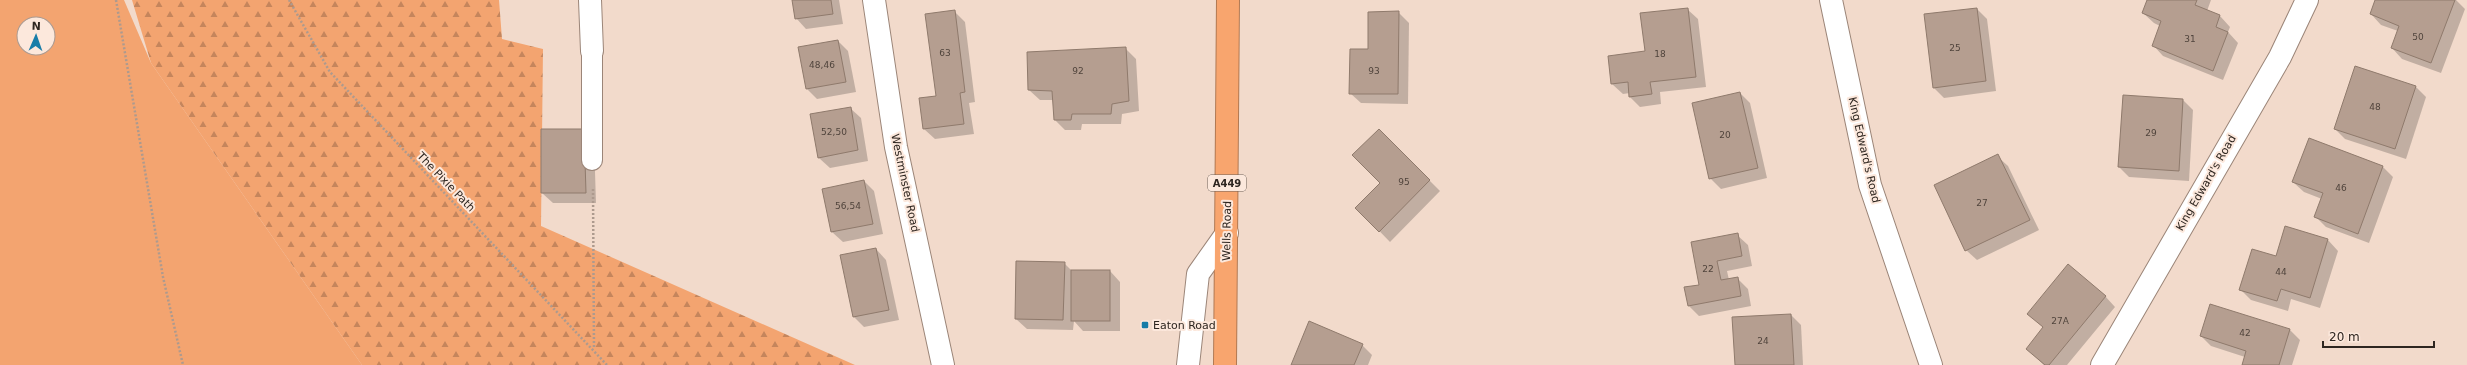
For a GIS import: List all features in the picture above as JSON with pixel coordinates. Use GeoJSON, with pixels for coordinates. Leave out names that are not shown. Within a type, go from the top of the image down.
{"type":"FeatureCollection","features":[{"type":"Feature","properties":{"kind":"highway","name":"Wells Road"},"geometry":{"type":"LineString","coordinates":[[1225,365],[1228,0]]}},
{"type":"Feature","properties":{"kind":"street"},"geometry":{"type":"LineString","coordinates":[[590,0],[592,51]]}},
{"type":"Feature","properties":{"kind":"street","name":"Westminster Road"},"geometry":{"type":"LineString","coordinates":[[874,0],[896,147],[943,365]]}},
{"type":"Feature","properties":{"kind":"street","name":"King Edward's Road"},"geometry":{"type":"LineString","coordinates":[[1831,0],[1870,185],[1931,365]]}},
{"type":"Feature","properties":{"kind":"street","name":"King Edward's Road"},"geometry":{"type":"LineString","coordinates":[[2102,365],[2280,57],[2307,0]]}},
{"type":"Feature","properties":{"kind":"street"},"geometry":{"type":"LineString","coordinates":[[1188,365],[1198,274],[1227,233]]}},
{"type":"Feature","properties":{"kind":"lane"},"geometry":{"type":"LineString","coordinates":[[592,51],[592,160]]}},
{"type":"Feature","properties":{"kind":"path"},"geometry":{"type":"LineString","coordinates":[[116,0],[163,277],[183,365]]}},
{"type":"Feature","properties":{"kind":"path","name":"The Pixie Path"},"geometry":{"type":"LineString","coordinates":[[289,0],[330,72],[594,348],[607,365]]}},
{"type":"Feature","properties":{"kind":"path"},"geometry":{"type":"LineString","coordinates":[[592,160],[594,348]]}},
{"type":"Feature","properties":{"kind":"green space"},"geometry":{"type":"Polygon","coordinates":[[[0,0],[124,0],[151,63],[362,365],[0,365],[0,0]]]}},
{"type":"Feature","properties":{"kind":"green space"},"geometry":{"type":"Polygon","coordinates":[[[132,0],[499,0],[502,39],[543,49],[541,226],[855,365],[362,365],[151,63],[132,0]]]}},
{"type":"Feature","properties":{"kind":"building"},"geometry":{"type":"Polygon","coordinates":[[[792,0],[831,0],[833,14],[795,19],[792,0]]]}},
{"type":"Feature","properties":{"kind":"building"},"geometry":{"type":"Polygon","coordinates":[[[2147,0],[2197,0],[2195,5],[2220,15],[2216,27],[2228,32],[2213,71],[2152,46],[2161,21],[2142,13],[2147,0]]]}},
{"type":"Feature","properties":{"kind":"building"},"geometry":{"type":"Polygon","coordinates":[[[2375,0],[2455,0],[2431,63],[2391,48],[2399,26],[2370,14],[2375,0]]]}},
{"type":"Feature","properties":{"kind":"building"},"geometry":{"type":"Polygon","coordinates":[[[1688,8],[1696,77],[1650,82],[1652,94],[1629,97],[1628,82],[1611,84],[1608,56],[1645,51],[1640,13],[1688,8]]]}},
{"type":"Feature","properties":{"kind":"building"},"geometry":{"type":"Polygon","coordinates":[[[1977,8],[1986,81],[1933,88],[1924,14],[1977,8]]]}},
{"type":"Feature","properties":{"kind":"building"},"geometry":{"type":"Polygon","coordinates":[[[955,10],[965,92],[960,93],[964,124],[923,129],[919,98],[936,96],[925,14],[955,10]]]}},
{"type":"Feature","properties":{"kind":"building"},"geometry":{"type":"Polygon","coordinates":[[[1399,11],[1398,94],[1349,94],[1350,49],[1368,49],[1368,12],[1399,11]]]}},
{"type":"Feature","properties":{"kind":"building"},"geometry":{"type":"Polygon","coordinates":[[[838,40],[846,82],[806,89],[798,47],[838,40]]]}},
{"type":"Feature","properties":{"kind":"building"},"geometry":{"type":"Polygon","coordinates":[[[1126,47],[1129,101],[1112,104],[1111,114],[1072,114],[1071,120],[1054,120],[1052,91],[1028,90],[1027,52],[1126,47]]]}},
{"type":"Feature","properties":{"kind":"building"},"geometry":{"type":"Polygon","coordinates":[[[2355,66],[2416,86],[2395,149],[2334,129],[2355,66]]]}},
{"type":"Feature","properties":{"kind":"building"},"geometry":{"type":"Polygon","coordinates":[[[1740,92],[1758,168],[1709,179],[1692,103],[1740,92]]]}},
{"type":"Feature","properties":{"kind":"building"},"geometry":{"type":"Polygon","coordinates":[[[2123,95],[2183,99],[2179,171],[2118,167],[2123,95]]]}},
{"type":"Feature","properties":{"kind":"building"},"geometry":{"type":"Polygon","coordinates":[[[851,107],[858,150],[818,158],[810,114],[851,107]]]}},
{"type":"Feature","properties":{"kind":"building"},"geometry":{"type":"Polygon","coordinates":[[[541,129],[584,129],[586,193],[541,193],[541,129]]]}},
{"type":"Feature","properties":{"kind":"building"},"geometry":{"type":"Polygon","coordinates":[[[1379,129],[1430,180],[1379,232],[1355,208],[1380,183],[1352,155],[1379,129]]]}},
{"type":"Feature","properties":{"kind":"building"},"geometry":{"type":"Polygon","coordinates":[[[2309,138],[2383,166],[2358,234],[2314,217],[2323,193],[2292,182],[2309,138]]]}},
{"type":"Feature","properties":{"kind":"building"},"geometry":{"type":"Polygon","coordinates":[[[1998,154],[2030,220],[1965,251],[1934,185],[1998,154]]]}},
{"type":"Feature","properties":{"kind":"building"},"geometry":{"type":"Polygon","coordinates":[[[864,180],[873,224],[831,232],[822,189],[864,180]]]}},
{"type":"Feature","properties":{"kind":"building"},"geometry":{"type":"Polygon","coordinates":[[[2285,226],[2328,239],[2310,298],[2281,289],[2277,301],[2239,290],[2252,249],[2276,256],[2285,226]]]}},
{"type":"Feature","properties":{"kind":"building"},"geometry":{"type":"Polygon","coordinates":[[[1738,233],[1742,256],[1717,261],[1721,280],[1738,277],[1741,296],[1688,306],[1684,287],[1699,285],[1691,242],[1738,233]]]}},
{"type":"Feature","properties":{"kind":"building"},"geometry":{"type":"Polygon","coordinates":[[[876,248],[889,310],[853,317],[840,255],[876,248]]]}},
{"type":"Feature","properties":{"kind":"building"},"geometry":{"type":"Polygon","coordinates":[[[1016,261],[1065,262],[1063,320],[1015,319],[1016,261]]]}},
{"type":"Feature","properties":{"kind":"building"},"geometry":{"type":"Polygon","coordinates":[[[2068,264],[2106,296],[2049,365],[2045,365],[2026,349],[2043,327],[2027,314],[2068,264]]]}},
{"type":"Feature","properties":{"kind":"building"},"geometry":{"type":"Polygon","coordinates":[[[1071,270],[1110,270],[1110,321],[1071,321],[1071,270]]]}},
{"type":"Feature","properties":{"kind":"building"},"geometry":{"type":"Polygon","coordinates":[[[2210,304],[2290,329],[2279,365],[2242,365],[2246,351],[2200,336],[2210,304]]]}},
{"type":"Feature","properties":{"kind":"building"},"geometry":{"type":"Polygon","coordinates":[[[1791,314],[1794,365],[1735,365],[1732,317],[1791,314]]]}},
{"type":"Feature","properties":{"kind":"building"},"geometry":{"type":"Polygon","coordinates":[[[1309,321],[1363,344],[1354,365],[1291,365],[1309,321]]]}},
{"type":"Feature","properties":{"kind":"place","name":"Eaton Road"},"geometry":{"type":"Point","coordinates":[1145,325]}}]}
